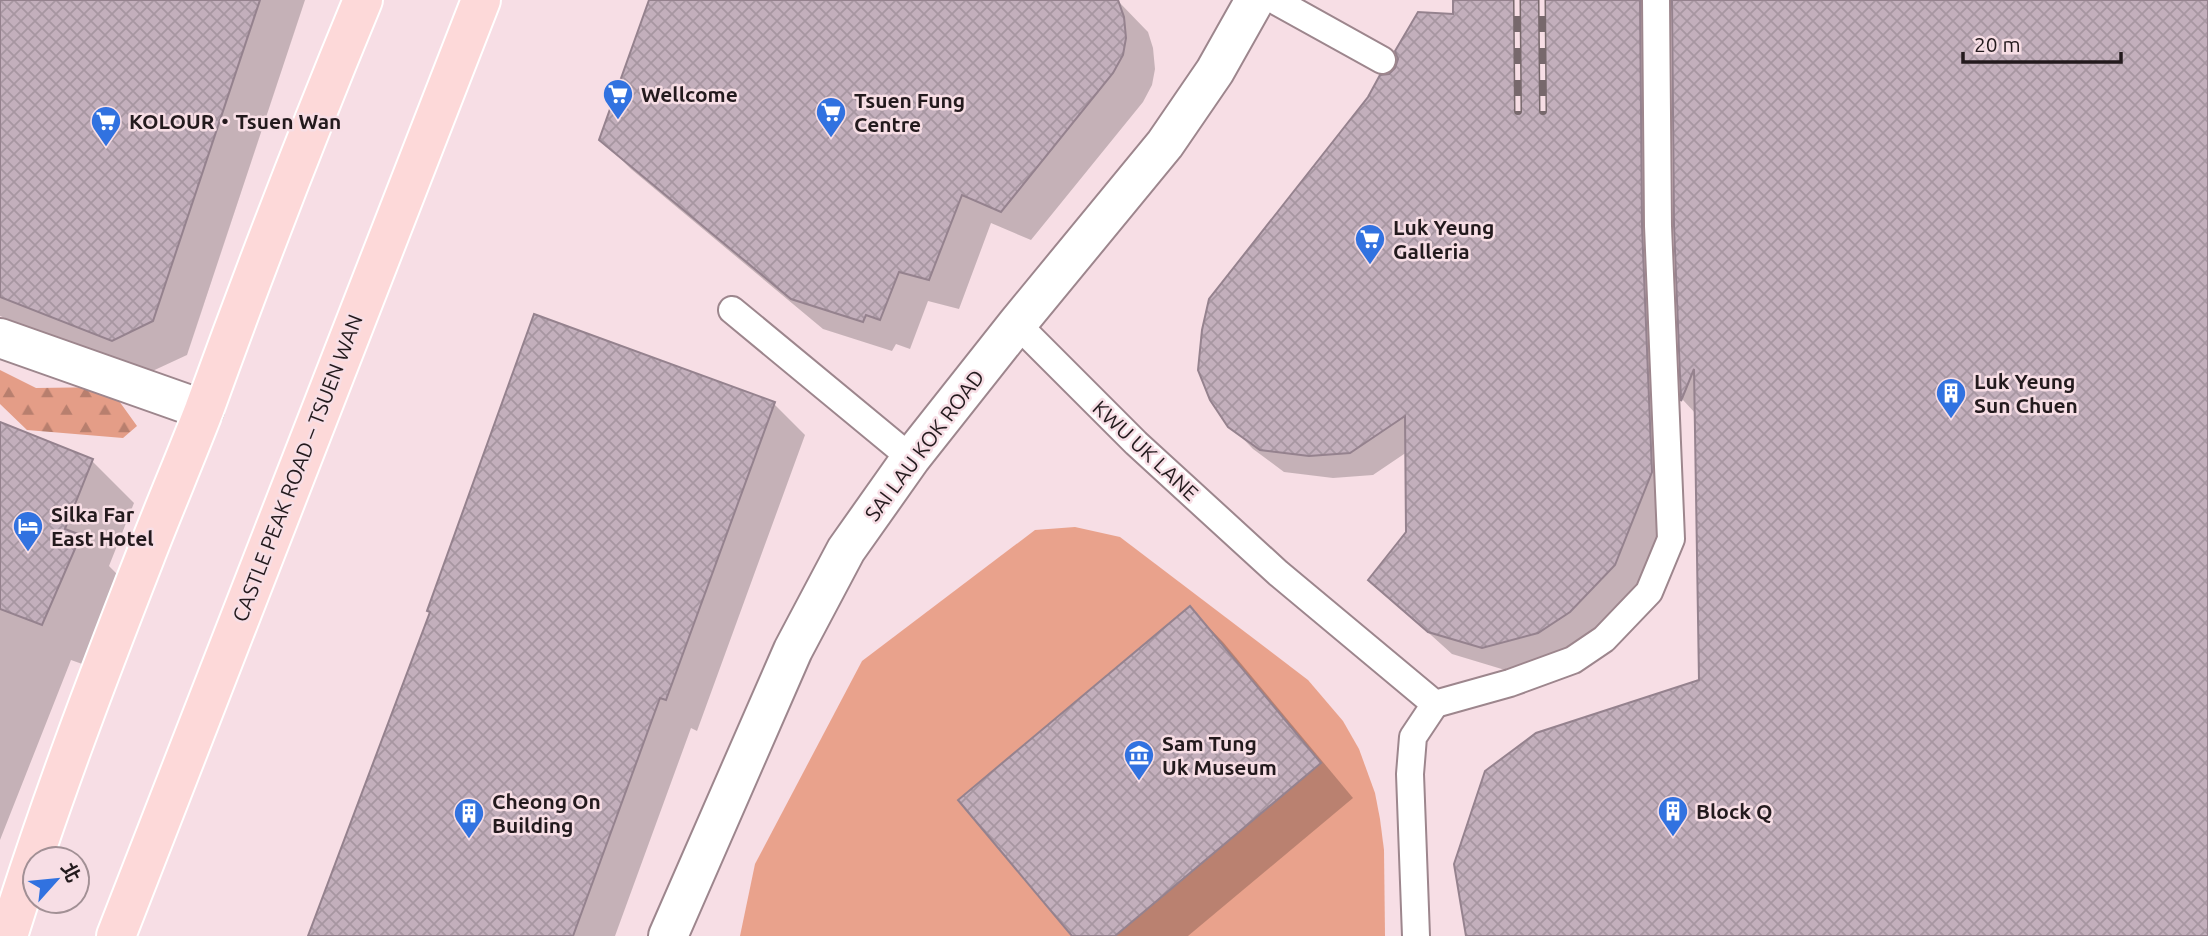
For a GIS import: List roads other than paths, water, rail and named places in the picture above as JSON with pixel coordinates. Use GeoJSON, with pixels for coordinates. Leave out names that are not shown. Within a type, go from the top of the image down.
{"type":"FeatureCollection","features":[{"type":"Feature","properties":{"kind":"main road"},"geometry":{"type":"LineString","coordinates":[[8,936],[36,846],[144,561],[310,127],[363,0]]}},
{"type":"Feature","properties":{"kind":"main road","name":"CASTLE PEAK ROAD – TSUEN WAN"},"geometry":{"type":"LineString","coordinates":[[116,936],[481,0]]}},
{"type":"Feature","properties":{"kind":"street","name":"SAI LAU KOK ROAD"},"geometry":{"type":"LineString","coordinates":[[668,936],[793,650],[846,550],[911,458],[1165,144],[1215,71],[1255,0]]}},
{"type":"Feature","properties":{"kind":"street"},"geometry":{"type":"LineString","coordinates":[[0,338],[204,410]]}},
{"type":"Feature","properties":{"kind":"lane"},"geometry":{"type":"LineString","coordinates":[[1274,0],[1382,60]]}},
{"type":"Feature","properties":{"kind":"lane"},"geometry":{"type":"LineString","coordinates":[[1416,936],[1410,774],[1413,737],[1435,704],[1510,683],[1573,660],[1604,639],[1650,592],[1671,539],[1658,226],[1656,0]]}},
{"type":"Feature","properties":{"kind":"lane"},"geometry":{"type":"LineString","coordinates":[[732,310],[911,458]]}},
{"type":"Feature","properties":{"kind":"lane","name":"KWU UK LANE"},"geometry":{"type":"LineString","coordinates":[[1017,324],[1136,443],[1278,573],[1435,704]]}},
{"type":"Feature","properties":{"kind":"railway"},"geometry":{"type":"LineString","coordinates":[[1517,0],[1518,111]]}},
{"type":"Feature","properties":{"kind":"railway"},"geometry":{"type":"LineString","coordinates":[[1542,0],[1543,111]]}},
{"type":"Feature","properties":{"kind":"place","name":"Wellcome"},"geometry":{"type":"Point","coordinates":[618,121]}},
{"type":"Feature","properties":{"kind":"place","name":"Tsuen Fung Centre"},"geometry":{"type":"Point","coordinates":[831,139]}},
{"type":"Feature","properties":{"kind":"place","name":"KOLOUR‧Tsuen Wan"},"geometry":{"type":"Point","coordinates":[106,148]}},
{"type":"Feature","properties":{"kind":"place","name":"Luk Yeung Galleria"},"geometry":{"type":"Point","coordinates":[1370,266]}},
{"type":"Feature","properties":{"kind":"place","name":"Luk Yeung Sun Chuen"},"geometry":{"type":"Point","coordinates":[1951,420]}},
{"type":"Feature","properties":{"kind":"place","name":"Silka Far East Hotel"},"geometry":{"type":"Point","coordinates":[28,553]}},
{"type":"Feature","properties":{"kind":"place","name":"Sam Tung Uk Museum"},"geometry":{"type":"Point","coordinates":[1139,782]}},
{"type":"Feature","properties":{"kind":"place","name":"Block Q"},"geometry":{"type":"Point","coordinates":[1673,838]}},
{"type":"Feature","properties":{"kind":"place","name":"Cheong On Building"},"geometry":{"type":"Point","coordinates":[469,840]}}]}
